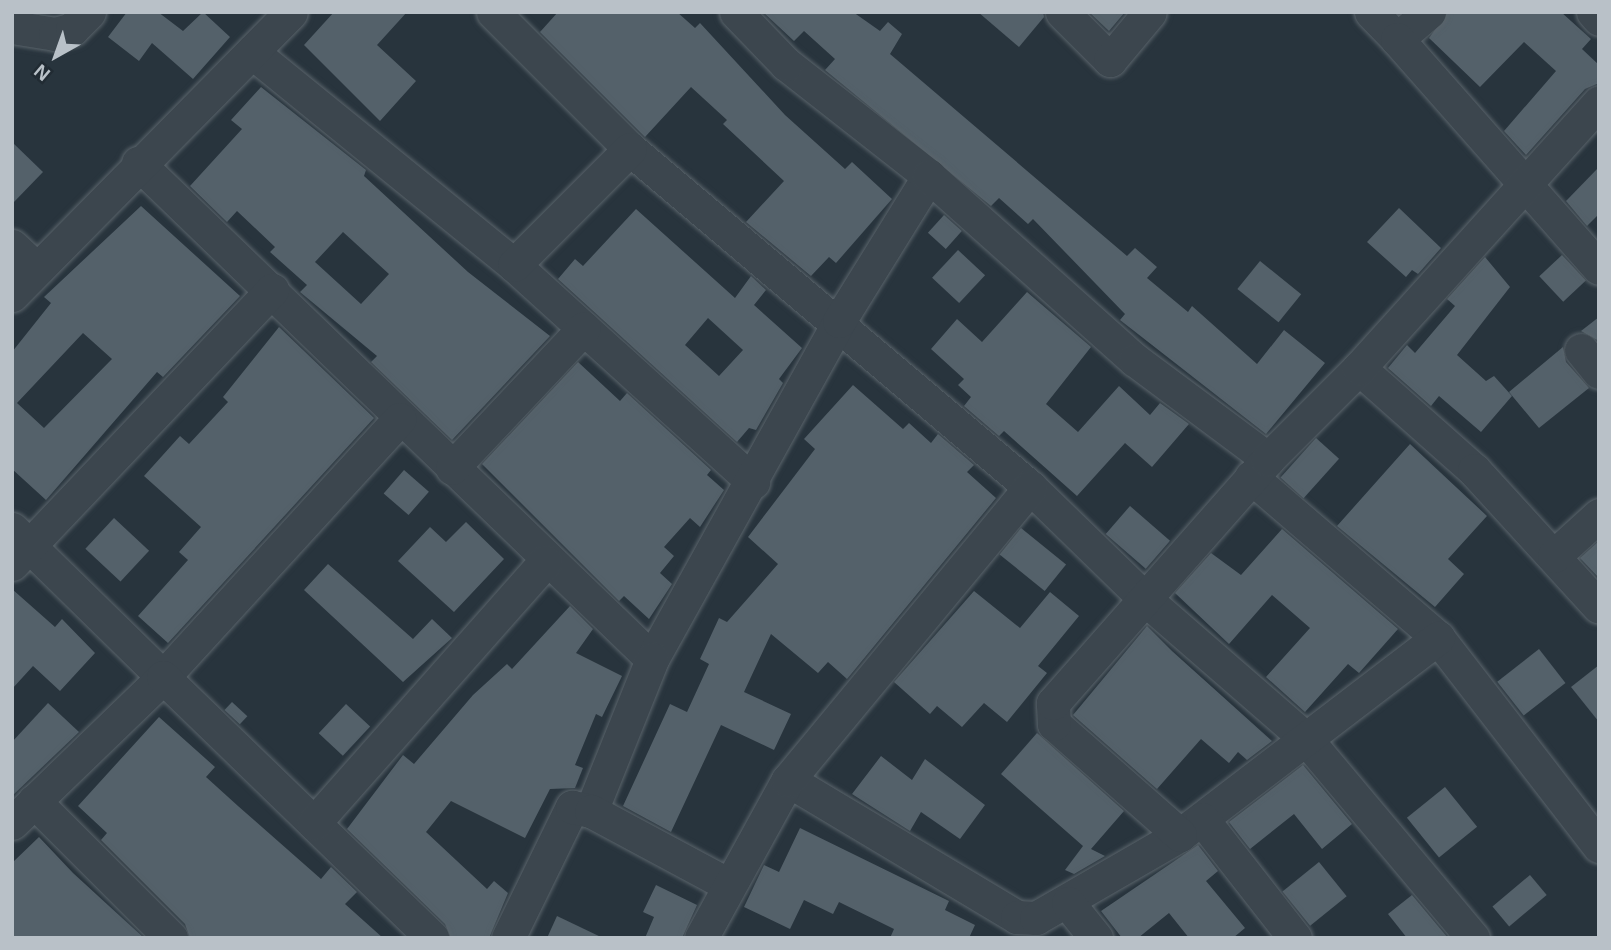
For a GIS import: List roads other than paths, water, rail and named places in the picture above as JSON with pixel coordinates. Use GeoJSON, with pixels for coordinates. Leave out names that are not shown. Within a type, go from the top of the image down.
{"type":"FeatureCollection","features":[{"type":"Feature","properties":{"kind":"street"},"geometry":{"type":"LineString","coordinates":[[12,27],[55,34],[72,29],[89,12]]}},
{"type":"Feature","properties":{"kind":"street"},"geometry":{"type":"LineString","coordinates":[[12,295],[24,257],[138,163],[291,12]]}},
{"type":"Feature","properties":{"kind":"street"},"geometry":{"type":"LineString","coordinates":[[493,12],[630,149],[839,321],[1030,487],[1144,598],[1306,739],[1473,938]]}},
{"type":"Feature","properties":{"kind":"street"},"geometry":{"type":"LineString","coordinates":[[736,12],[786,64],[929,176],[1259,468],[1438,638],[1599,846]]}},
{"type":"Feature","properties":{"kind":"street"},"geometry":{"type":"LineString","coordinates":[[1062,12],[1110,60],[1150,12]]}},
{"type":"Feature","properties":{"kind":"street"},"geometry":{"type":"LineString","coordinates":[[1371,12],[1599,268]]}},
{"type":"Feature","properties":{"kind":"street"},"geometry":{"type":"LineString","coordinates":[[1397,39],[1430,12]]}},
{"type":"Feature","properties":{"kind":"street"},"geometry":{"type":"LineString","coordinates":[[1593,12],[1599,19]]}},
{"type":"Feature","properties":{"kind":"street"},"geometry":{"type":"LineString","coordinates":[[252,52],[514,265],[753,482]]}},
{"type":"Feature","properties":{"kind":"street"},"geometry":{"type":"LineString","coordinates":[[1295,938],[1191,827],[1050,718],[1053,703],[1259,468],[1359,368],[1523,183],[1599,102]]}},
{"type":"Feature","properties":{"kind":"street"},"geometry":{"type":"LineString","coordinates":[[514,265],[630,149]]}},
{"type":"Feature","properties":{"kind":"street"},"geometry":{"type":"LineString","coordinates":[[138,163],[272,290],[545,562],[652,659]]}},
{"type":"Feature","properties":{"kind":"street"},"geometry":{"type":"LineString","coordinates":[[592,811],[652,659],[753,482],[839,321],[929,176]]}},
{"type":"Feature","properties":{"kind":"street"},"geometry":{"type":"LineString","coordinates":[[272,290],[18,546],[163,677],[432,938]]}},
{"type":"Feature","properties":{"kind":"street"},"geometry":{"type":"LineString","coordinates":[[452,468],[584,328]]}},
{"type":"Feature","properties":{"kind":"street"},"geometry":{"type":"LineString","coordinates":[[1359,368],[1474,470],[1599,607]]}},
{"type":"Feature","properties":{"kind":"street"},"geometry":{"type":"LineString","coordinates":[[171,938],[23,812],[163,677],[399,419]]}},
{"type":"Feature","properties":{"kind":"street"},"geometry":{"type":"LineString","coordinates":[[701,938],[788,780],[1030,487]]}},
{"type":"Feature","properties":{"kind":"street"},"geometry":{"type":"LineString","coordinates":[[1554,556],[1599,515]]}},
{"type":"Feature","properties":{"kind":"street"},"geometry":{"type":"LineString","coordinates":[[314,824],[545,562]]}},
{"type":"Feature","properties":{"kind":"street"},"geometry":{"type":"LineString","coordinates":[[788,780],[1017,917],[1036,918],[1068,903],[1191,827],[1438,638]]}},
{"type":"Feature","properties":{"kind":"street"},"geometry":{"type":"LineString","coordinates":[[508,938],[566,814],[577,807],[592,811],[729,884]]}},
{"type":"Feature","properties":{"kind":"street"},"geometry":{"type":"LineString","coordinates":[[1068,903],[1096,938]]}}]}
